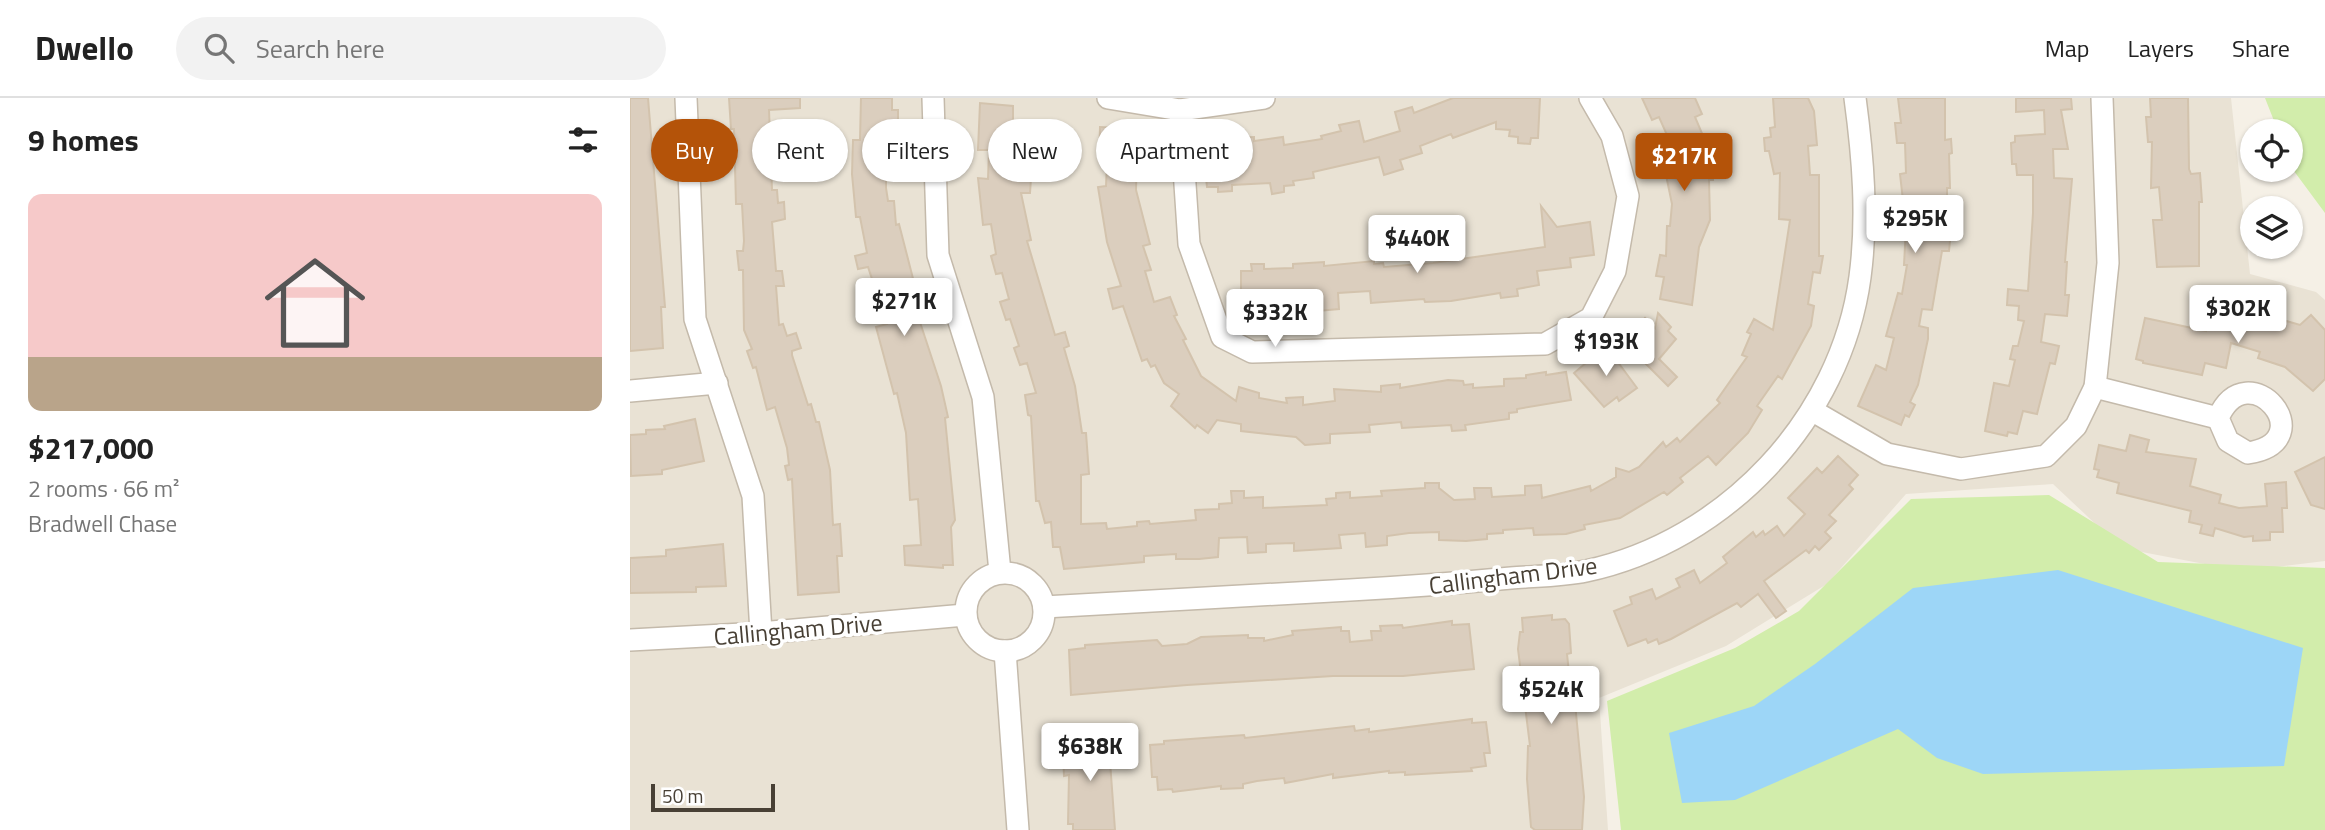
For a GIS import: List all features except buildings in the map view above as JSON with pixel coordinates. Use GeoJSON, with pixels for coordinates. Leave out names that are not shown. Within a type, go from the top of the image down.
{"type":"FeatureCollection","features":[{"type":"Feature","properties":{"kind":"street"},"geometry":{"type":"LineString","coordinates":[[686,98],[695,319],[753,496],[761,633]]}},
{"type":"Feature","properties":{"kind":"street"},"geometry":{"type":"LineString","coordinates":[[933,98],[938,255],[983,397],[1000,572]]}},
{"type":"Feature","properties":{"kind":"street"},"geometry":{"type":"LineString","coordinates":[[1108,98],[1180,110],[1264,98]]}},
{"type":"Feature","properties":{"kind":"street"},"geometry":{"type":"LineString","coordinates":[[1180,110],[1189,244],[1222,337],[1252,352],[1545,344],[1591,318],[1615,271],[1628,196],[1612,136],[1590,98]]}},
{"type":"Feature","properties":{"kind":"street","name":"Callingham Drive"},"geometry":{"type":"LineString","coordinates":[[1044,607],[1423,586],[1585,571],[1636,555],[1685,533],[1721,510],[1768,468],[1813,411],[1847,332],[1860,277],[1863,155],[1855,98]]}},
{"type":"Feature","properties":{"kind":"street"},"geometry":{"type":"LineString","coordinates":[[1813,411],[1887,454],[1961,469],[2046,456],[2076,426],[2095,387],[2108,263],[2102,98]]}},
{"type":"Feature","properties":{"kind":"street"},"geometry":{"type":"LineString","coordinates":[[630,391],[717,383]]}},
{"type":"Feature","properties":{"kind":"street"},"geometry":{"type":"LineString","coordinates":[[2095,387],[2218,418]]}},
{"type":"Feature","properties":{"kind":"street"},"geometry":{"type":"LineString","coordinates":[[1000,572],[1015,573],[1029,580],[1040,592],[1044,607],[1044,620],[1030,642],[1005,651],[991,649],[978,641],[969,629],[965,615],[967,600],[974,586],[985,577],[1000,572]]}},
{"type":"Feature","properties":{"kind":"street","name":"Callingham Drive"},"geometry":{"type":"LineString","coordinates":[[630,640],[761,633],[965,615]]}},
{"type":"Feature","properties":{"kind":"street"},"geometry":{"type":"LineString","coordinates":[[1005,651],[1018,830]]}},
{"type":"Feature","properties":{"kind":"shaded area"},"geometry":{"type":"Polygon","coordinates":[[[630,98],[2231,98],[2242,196],[2240,259],[2248,259],[2250,274],[2316,292],[2325,300],[2325,561],[2241,571],[2121,548],[2053,484],[1906,494],[1827,584],[1726,646],[1599,698],[1608,830],[630,830],[630,98]]]}},
{"type":"Feature","properties":{"kind":"green space"},"geometry":{"type":"Polygon","coordinates":[[[2265,98],[2325,98],[2325,213],[2302,182],[2303,119],[2273,119],[2265,98]]]}},
{"type":"Feature","properties":{"kind":"green space"},"geometry":{"type":"Polygon","coordinates":[[[2049,495],[2158,562],[2325,568],[2325,830],[1621,830],[1607,701],[1735,648],[1799,611],[1911,499],[2049,495]]]}},
{"type":"Feature","properties":{"kind":"water"},"geometry":{"type":"Polygon","coordinates":[[[2058,570],[2303,648],[2284,766],[1983,774],[1937,758],[1898,729],[1735,800],[1682,803],[1669,733],[1754,706],[1815,664],[1913,588],[2058,570]]]}}]}
